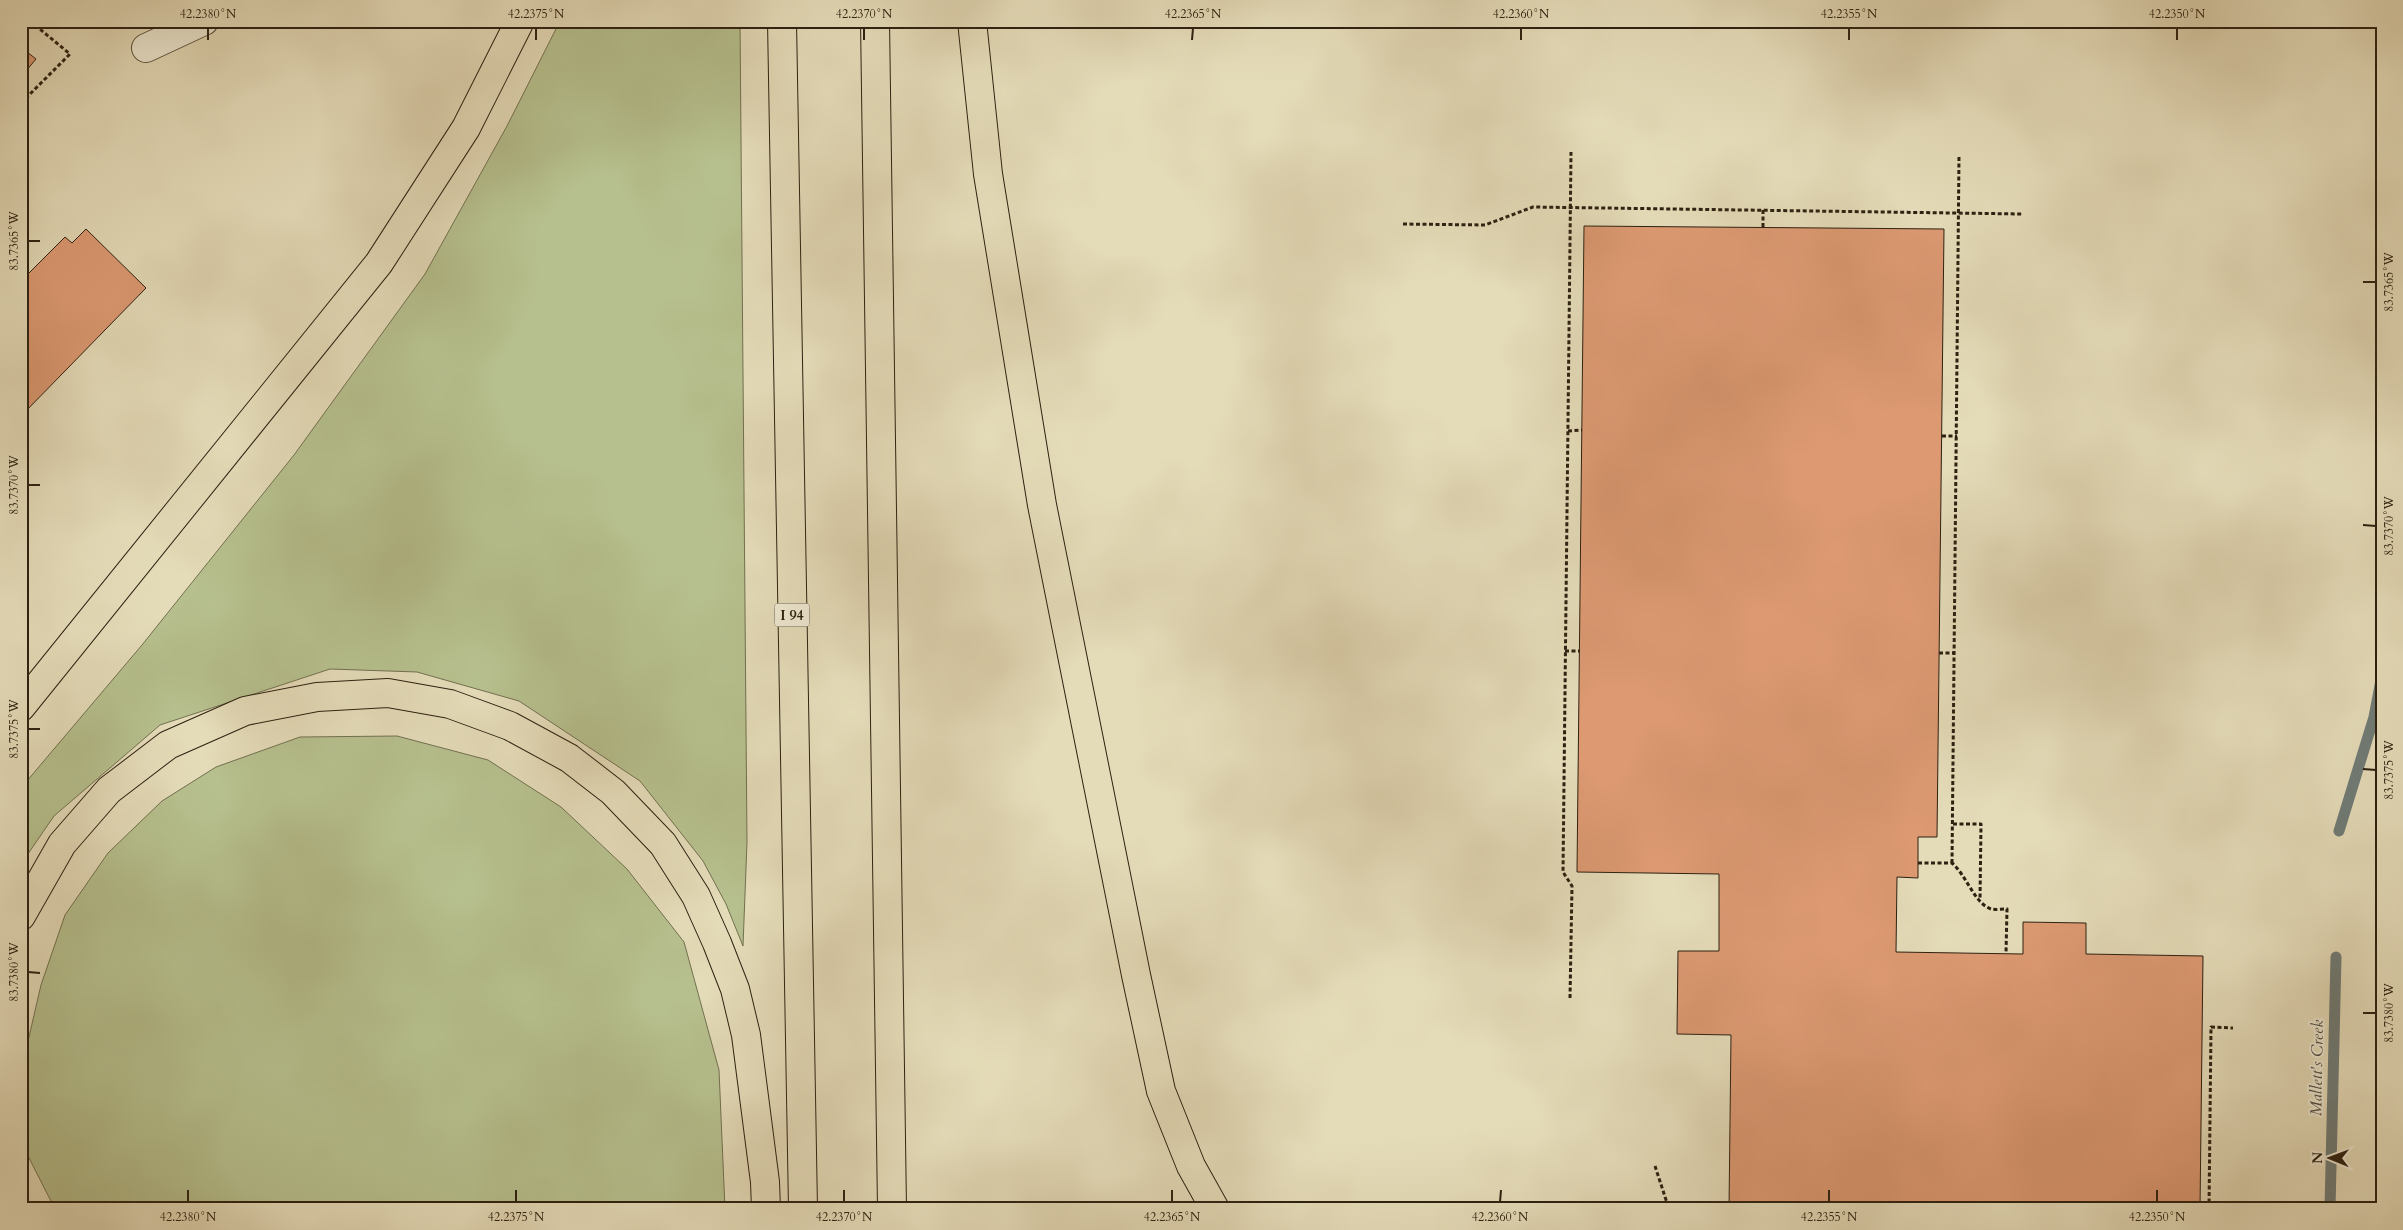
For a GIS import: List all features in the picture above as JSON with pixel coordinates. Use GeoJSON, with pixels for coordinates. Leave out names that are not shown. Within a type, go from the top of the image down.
{"type":"FeatureCollection","features":[{"type":"Feature","properties":{"kind":"highway"},"geometry":{"type":"LineString","coordinates":[[21,707],[378,262],[466,128],[520,21]]}},
{"type":"Feature","properties":{"kind":"highway","name":"I 94"},"geometry":{"type":"LineString","coordinates":[[782,21],[803,1209]]}},
{"type":"Feature","properties":{"kind":"highway"},"geometry":{"type":"LineString","coordinates":[[875,21],[892,1209]]}},
{"type":"Feature","properties":{"kind":"highway"},"geometry":{"type":"LineString","coordinates":[[972,21],[988,174],[1042,505],[1136,975],[1161,1091],[1191,1166],[1215,1209]]}},
{"type":"Feature","properties":{"kind":"highway"},"geometry":{"type":"LineString","coordinates":[[21,916],[62,844],[109,790],[168,745],[245,711],[317,697],[388,693],[450,704],[510,726],[570,758],[613,792],[663,844],[696,896],[717,942],[735,989],[746,1035],[765,1182],[766,1209]]}},
{"type":"Feature","properties":{"kind":"lane"},"geometry":{"type":"LineString","coordinates":[[146,48],[204,21]]}},
{"type":"Feature","properties":{"kind":"path"},"geometry":{"type":"LineString","coordinates":[[21,103],[70,54],[30,21]]}},
{"type":"Feature","properties":{"kind":"path"},"geometry":{"type":"LineString","coordinates":[[1570,152],[1563,872],[1572,886],[1570,998]]}},
{"type":"Feature","properties":{"kind":"path"},"geometry":{"type":"LineString","coordinates":[[1959,156],[1952,863],[1967,879],[1972,893],[1980,902],[1990,909],[2007,910],[2006,953]]}},
{"type":"Feature","properties":{"kind":"path"},"geometry":{"type":"LineString","coordinates":[[1402,224],[1485,225],[1533,207],[2023,214]]}},
{"type":"Feature","properties":{"kind":"path"},"geometry":{"type":"LineString","coordinates":[[1763,210],[1763,227]]}},
{"type":"Feature","properties":{"kind":"path"},"geometry":{"type":"LineString","coordinates":[[1568,431],[1582,430]]}},
{"type":"Feature","properties":{"kind":"path"},"geometry":{"type":"LineString","coordinates":[[1942,436],[1957,436]]}},
{"type":"Feature","properties":{"kind":"path"},"geometry":{"type":"LineString","coordinates":[[1565,650],[1580,651]]}},
{"type":"Feature","properties":{"kind":"path"},"geometry":{"type":"LineString","coordinates":[[1939,653],[1954,653]]}},
{"type":"Feature","properties":{"kind":"path"},"geometry":{"type":"LineString","coordinates":[[1953,824],[1981,824],[1980,902]]}},
{"type":"Feature","properties":{"kind":"path"},"geometry":{"type":"LineString","coordinates":[[1918,862],[1952,863]]}},
{"type":"Feature","properties":{"kind":"path"},"geometry":{"type":"LineString","coordinates":[[2209,1209],[2211,1027],[2233,1028]]}},
{"type":"Feature","properties":{"kind":"path"},"geometry":{"type":"LineString","coordinates":[[1655,1166],[1669,1209]]}},
{"type":"Feature","properties":{"kind":"green space"},"geometry":{"type":"Polygon","coordinates":[[[560,21],[740,21],[747,842],[743,946],[726,904],[703,861],[640,781],[519,701],[417,672],[330,669],[160,725],[54,816],[21,864],[21,788],[142,645],[294,455],[425,274],[507,126],[560,21]]]}},
{"type":"Feature","properties":{"kind":"green space"},"geometry":{"type":"Polygon","coordinates":[[[397,736],[488,760],[561,807],[627,869],[684,942],[719,1070],[725,1209],[55,1209],[28,1156],[23,1063],[41,985],[65,915],[108,853],[162,801],[216,767],[300,737],[397,736]]]}},
{"type":"Feature","properties":{"kind":"building"},"geometry":{"type":"Polygon","coordinates":[[[21,36],[27,41],[22,48],[36,59],[21,77],[21,36]]]}},
{"type":"Feature","properties":{"kind":"building"},"geometry":{"type":"Polygon","coordinates":[[[1584,226],[1944,229],[1937,837],[1918,837],[1918,878],[1897,877],[1896,952],[2023,954],[2023,922],[2086,923],[2086,954],[2203,956],[2200,1209],[1729,1209],[1731,1035],[1677,1034],[1678,951],[1719,951],[1719,874],[1577,872],[1584,226]]]}},
{"type":"Feature","properties":{"kind":"building"},"geometry":{"type":"Polygon","coordinates":[[[86,229],[146,288],[22,415],[21,281],[65,237],[72,243],[86,229]]]}},
{"type":"Feature","properties":{"kind":"waterway","name":"Mallett's Creek"},"geometry":{"type":"LineString","coordinates":[[2339,831],[2374,717],[2382,675]]}},
{"type":"Feature","properties":{"kind":"waterway","name":"Mallett's Creek"},"geometry":{"type":"LineString","coordinates":[[2330,1209],[2336,957]]}}]}
